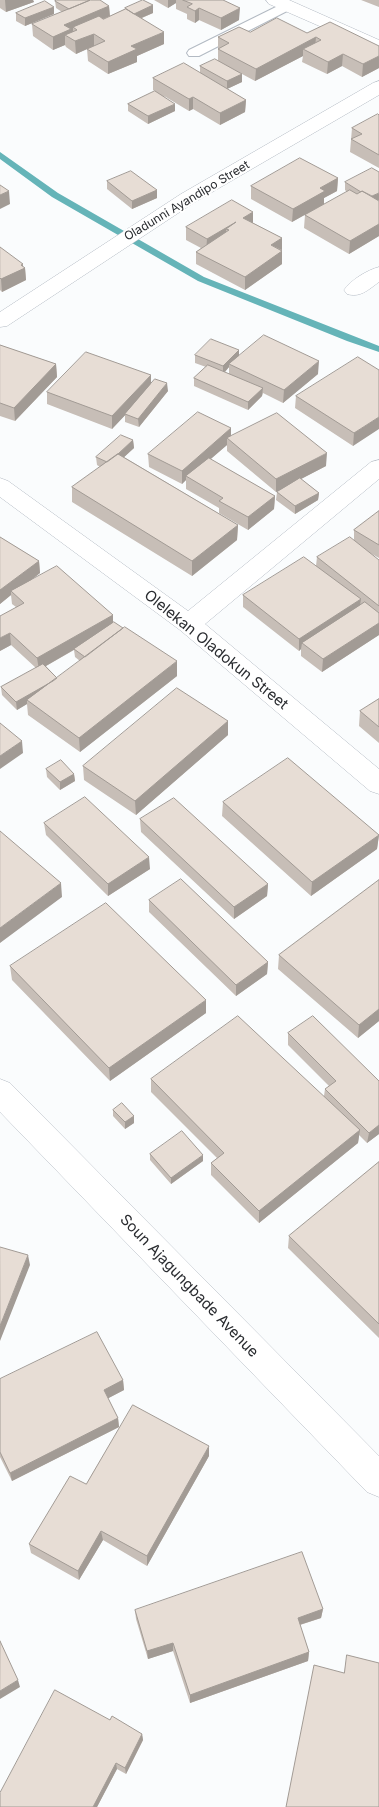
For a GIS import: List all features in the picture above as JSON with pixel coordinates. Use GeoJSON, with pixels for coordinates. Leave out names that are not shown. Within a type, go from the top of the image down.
{"type":"FeatureCollection","features":[{"type":"Feature","properties":{"kind":"street"},"geometry":{"type":"LineString","coordinates":[[281,3],[379,47]]}},
{"type":"Feature","properties":{"kind":"street","name":"Oladunni Ayandipo Street"},"geometry":{"type":"LineString","coordinates":[[0,321],[150,222],[379,87]]}},
{"type":"Feature","properties":{"kind":"street"},"geometry":{"type":"LineString","coordinates":[[354,290],[379,272]]}},
{"type":"Feature","properties":{"kind":"street"},"geometry":{"type":"LineString","coordinates":[[189,624],[379,467]]}},
{"type":"Feature","properties":{"kind":"street","name":"Olelekan Oladokun Street"},"geometry":{"type":"LineString","coordinates":[[0,486],[189,624],[379,784]]}},
{"type":"Feature","properties":{"kind":"street","name":"Soun Ajagungbade Avenue"},"geometry":{"type":"LineString","coordinates":[[0,1092],[379,1480]]}},
{"type":"Feature","properties":{"kind":"lane"},"geometry":{"type":"LineString","coordinates":[[194,53],[281,3]]}},
{"type":"Feature","properties":{"kind":"building"},"geometry":{"type":"Polygon","coordinates":[[[90,0],[69,9],[55,1],[90,0]]]}},
{"type":"Feature","properties":{"kind":"building"},"geometry":{"type":"Polygon","coordinates":[[[91,0],[100,0],[109,6],[64,25],[71,29],[53,37],[32,24],[91,0]]]}},
{"type":"Feature","properties":{"kind":"building"},"geometry":{"type":"Polygon","coordinates":[[[143,0],[153,5],[134,14],[125,8],[143,0]]]}},
{"type":"Feature","properties":{"kind":"building"},"geometry":{"type":"Polygon","coordinates":[[[183,0],[223,0],[240,8],[221,18],[199,8],[195,11],[187,7],[192,4],[183,0]]]}},
{"type":"Feature","properties":{"kind":"building"},"geometry":{"type":"Polygon","coordinates":[[[45,1],[54,7],[25,18],[16,13],[45,1]]]}},
{"type":"Feature","properties":{"kind":"building"},"geometry":{"type":"Polygon","coordinates":[[[126,9],[164,32],[131,46],[137,49],[108,62],[87,49],[105,41],[94,34],[75,41],[65,35],[77,30],[73,27],[99,16],[103,19],[126,9]]]}},
{"type":"Feature","properties":{"kind":"building"},"geometry":{"type":"Polygon","coordinates":[[[277,18],[307,33],[330,22],[379,46],[379,56],[363,64],[343,54],[328,62],[303,49],[321,40],[316,37],[256,69],[218,49],[229,43],[218,37],[239,27],[250,32],[277,18]]]}},
{"type":"Feature","properties":{"kind":"building"},"geometry":{"type":"Polygon","coordinates":[[[215,59],[242,74],[227,81],[200,66],[215,59]]]}},
{"type":"Feature","properties":{"kind":"building"},"geometry":{"type":"Polygon","coordinates":[[[184,63],[246,100],[220,113],[193,97],[189,99],[153,78],[184,63]]]}},
{"type":"Feature","properties":{"kind":"building"},"geometry":{"type":"Polygon","coordinates":[[[155,91],[175,104],[148,116],[128,104],[155,91]]]}},
{"type":"Feature","properties":{"kind":"building"},"geometry":{"type":"Polygon","coordinates":[[[378,114],[379,155],[351,139],[362,134],[352,128],[378,114]]]}},
{"type":"Feature","properties":{"kind":"building"},"geometry":{"type":"Polygon","coordinates":[[[300,158],[338,178],[320,188],[325,191],[293,209],[251,186],[300,158]]]}},
{"type":"Feature","properties":{"kind":"building"},"geometry":{"type":"Polygon","coordinates":[[[372,168],[379,172],[379,193],[372,196],[361,192],[345,182],[372,168]]]}},
{"type":"Feature","properties":{"kind":"building"},"geometry":{"type":"Polygon","coordinates":[[[131,171],[157,190],[132,201],[107,181],[131,171]]]}},
{"type":"Feature","properties":{"kind":"building"},"geometry":{"type":"Polygon","coordinates":[[[0,185],[9,191],[0,195],[0,185]]]}},
{"type":"Feature","properties":{"kind":"building"},"geometry":{"type":"Polygon","coordinates":[[[350,190],[357,194],[362,191],[379,201],[379,224],[350,241],[305,215],[350,190]]]}},
{"type":"Feature","properties":{"kind":"building"},"geometry":{"type":"Polygon","coordinates":[[[232,200],[253,212],[243,218],[282,238],[271,245],[282,251],[245,277],[196,252],[229,230],[226,229],[236,222],[207,239],[186,227],[232,200]]]}},
{"type":"Feature","properties":{"kind":"building"},"geometry":{"type":"Polygon","coordinates":[[[0,247],[23,264],[21,265],[25,268],[1,279],[0,247]]]}},
{"type":"Feature","properties":{"kind":"building"},"geometry":{"type":"Polygon","coordinates":[[[264,335],[319,361],[284,390],[229,364],[264,335]]]}},
{"type":"Feature","properties":{"kind":"building"},"geometry":{"type":"Polygon","coordinates":[[[211,339],[239,350],[223,366],[195,355],[211,339]]]}},
{"type":"Feature","properties":{"kind":"building"},"geometry":{"type":"Polygon","coordinates":[[[0,345],[56,364],[14,408],[0,403],[0,345]]]}},
{"type":"Feature","properties":{"kind":"building"},"geometry":{"type":"Polygon","coordinates":[[[86,352],[151,375],[112,416],[47,392],[86,352]]]}},
{"type":"Feature","properties":{"kind":"building"},"geometry":{"type":"Polygon","coordinates":[[[358,357],[379,370],[379,417],[354,433],[296,396],[358,357]]]}},
{"type":"Feature","properties":{"kind":"building"},"geometry":{"type":"Polygon","coordinates":[[[208,365],[263,388],[248,402],[194,378],[208,365]]]}},
{"type":"Feature","properties":{"kind":"building"},"geometry":{"type":"Polygon","coordinates":[[[155,379],[167,383],[138,419],[125,414],[155,379]]]}},
{"type":"Feature","properties":{"kind":"building"},"geometry":{"type":"Polygon","coordinates":[[[198,412],[231,428],[182,471],[148,454],[198,412]]]}},
{"type":"Feature","properties":{"kind":"building"},"geometry":{"type":"Polygon","coordinates":[[[277,413],[327,453],[276,479],[227,438],[277,413]]]}},
{"type":"Feature","properties":{"kind":"building"},"geometry":{"type":"Polygon","coordinates":[[[121,435],[133,440],[107,462],[96,457],[121,435]]]}},
{"type":"Feature","properties":{"kind":"building"},"geometry":{"type":"Polygon","coordinates":[[[118,454],[238,525],[192,561],[72,487],[118,454]]]}},
{"type":"Feature","properties":{"kind":"building"},"geometry":{"type":"Polygon","coordinates":[[[209,458],[275,496],[248,517],[219,501],[223,498],[186,476],[209,458]]]}},
{"type":"Feature","properties":{"kind":"building"},"geometry":{"type":"Polygon","coordinates":[[[300,478],[319,493],[295,506],[277,492],[300,478]]]}},
{"type":"Feature","properties":{"kind":"building"},"geometry":{"type":"Polygon","coordinates":[[[379,511],[379,545],[354,530],[379,511]]]}},
{"type":"Feature","properties":{"kind":"building"},"geometry":{"type":"Polygon","coordinates":[[[0,537],[39,561],[0,590],[0,537]]]}},
{"type":"Feature","properties":{"kind":"building"},"geometry":{"type":"Polygon","coordinates":[[[350,537],[379,560],[379,606],[317,557],[350,537]]]}},
{"type":"Feature","properties":{"kind":"building"},"geometry":{"type":"Polygon","coordinates":[[[304,557],[361,599],[299,639],[243,595],[304,557]]]}},
{"type":"Feature","properties":{"kind":"building"},"geometry":{"type":"Polygon","coordinates":[[[57,566],[113,615],[37,658],[10,633],[0,638],[0,616],[24,603],[11,591],[57,566]]]}},
{"type":"Feature","properties":{"kind":"building"},"geometry":{"type":"Polygon","coordinates":[[[365,602],[379,613],[379,623],[323,659],[302,643],[365,602]]]}},
{"type":"Feature","properties":{"kind":"building"},"geometry":{"type":"Polygon","coordinates":[[[114,622],[123,628],[85,657],[74,649],[114,622]]]}},
{"type":"Feature","properties":{"kind":"building"},"geometry":{"type":"Polygon","coordinates":[[[125,627],[177,661],[79,738],[27,700],[125,627]]]}},
{"type":"Feature","properties":{"kind":"building"},"geometry":{"type":"Polygon","coordinates":[[[43,664],[57,678],[16,702],[1,687],[43,664]]]}},
{"type":"Feature","properties":{"kind":"building"},"geometry":{"type":"Polygon","coordinates":[[[177,688],[228,721],[135,801],[83,766],[177,688]]]}},
{"type":"Feature","properties":{"kind":"building"},"geometry":{"type":"Polygon","coordinates":[[[379,699],[379,727],[360,711],[379,699]]]}},
{"type":"Feature","properties":{"kind":"building"},"geometry":{"type":"Polygon","coordinates":[[[0,723],[22,741],[0,756],[0,723]]]}},
{"type":"Feature","properties":{"kind":"building"},"geometry":{"type":"Polygon","coordinates":[[[288,758],[379,835],[312,882],[223,802],[288,758]]]}},
{"type":"Feature","properties":{"kind":"building"},"geometry":{"type":"Polygon","coordinates":[[[61,760],[74,774],[60,782],[46,769],[61,760]]]}},
{"type":"Feature","properties":{"kind":"building"},"geometry":{"type":"Polygon","coordinates":[[[85,797],[149,857],[108,884],[44,823],[85,797]]]}},
{"type":"Feature","properties":{"kind":"building"},"geometry":{"type":"Polygon","coordinates":[[[174,798],[268,884],[234,907],[140,819],[174,798]]]}},
{"type":"Feature","properties":{"kind":"building"},"geometry":{"type":"Polygon","coordinates":[[[0,831],[61,883],[0,928],[0,831]]]}},
{"type":"Feature","properties":{"kind":"building"},"geometry":{"type":"Polygon","coordinates":[[[181,879],[268,962],[236,985],[149,900],[181,879]]]}},
{"type":"Feature","properties":{"kind":"building"},"geometry":{"type":"Polygon","coordinates":[[[379,880],[379,1009],[359,1025],[279,955],[379,880]]]}},
{"type":"Feature","properties":{"kind":"building"},"geometry":{"type":"Polygon","coordinates":[[[106,903],[206,1000],[109,1068],[10,966],[106,903]]]}},
{"type":"Feature","properties":{"kind":"building"},"geometry":{"type":"Polygon","coordinates":[[[238,1016],[360,1130],[259,1211],[211,1163],[224,1153],[151,1079],[238,1016]]]}},
{"type":"Feature","properties":{"kind":"building"},"geometry":{"type":"Polygon","coordinates":[[[313,1016],[379,1081],[379,1125],[369,1133],[325,1089],[336,1081],[288,1033],[313,1016]]]}},
{"type":"Feature","properties":{"kind":"building"},"geometry":{"type":"Polygon","coordinates":[[[122,1103],[134,1116],[125,1122],[113,1110],[122,1103]]]}},
{"type":"Feature","properties":{"kind":"building"},"geometry":{"type":"Polygon","coordinates":[[[182,1131],[203,1155],[171,1178],[150,1154],[182,1131]]]}},
{"type":"Feature","properties":{"kind":"building"},"geometry":{"type":"Polygon","coordinates":[[[379,1162],[379,1324],[289,1236],[379,1162]]]}},
{"type":"Feature","properties":{"kind":"building"},"geometry":{"type":"Polygon","coordinates":[[[0,1247],[28,1255],[0,1326],[0,1247]]]}},
{"type":"Feature","properties":{"kind":"building"},"geometry":{"type":"Polygon","coordinates":[[[97,1332],[123,1380],[104,1390],[118,1418],[10,1473],[0,1452],[0,1379],[97,1332]]]}},
{"type":"Feature","properties":{"kind":"building"},"geometry":{"type":"Polygon","coordinates":[[[133,1405],[209,1446],[147,1556],[101,1531],[78,1571],[29,1544],[70,1476],[86,1484],[133,1405]]]}},
{"type":"Feature","properties":{"kind":"building"},"geometry":{"type":"Polygon","coordinates":[[[302,1552],[323,1609],[298,1618],[309,1652],[190,1695],[173,1643],[147,1651],[135,1610],[302,1552]]]}},
{"type":"Feature","properties":{"kind":"building"},"geometry":{"type":"Polygon","coordinates":[[[0,1641],[18,1680],[0,1691],[0,1641]]]}},
{"type":"Feature","properties":{"kind":"building"},"geometry":{"type":"Polygon","coordinates":[[[347,1655],[379,1663],[379,1807],[286,1807],[314,1665],[344,1673],[347,1655]]]}},
{"type":"Feature","properties":{"kind":"building"},"geometry":{"type":"Polygon","coordinates":[[[55,1690],[110,1720],[112,1716],[142,1734],[125,1768],[116,1763],[93,1807],[0,1807],[0,1793],[55,1690]]]}},
{"type":"Feature","properties":{"kind":"waterway"},"geometry":{"type":"LineString","coordinates":[[0,155],[55,195],[201,279],[379,349]]}}]}
